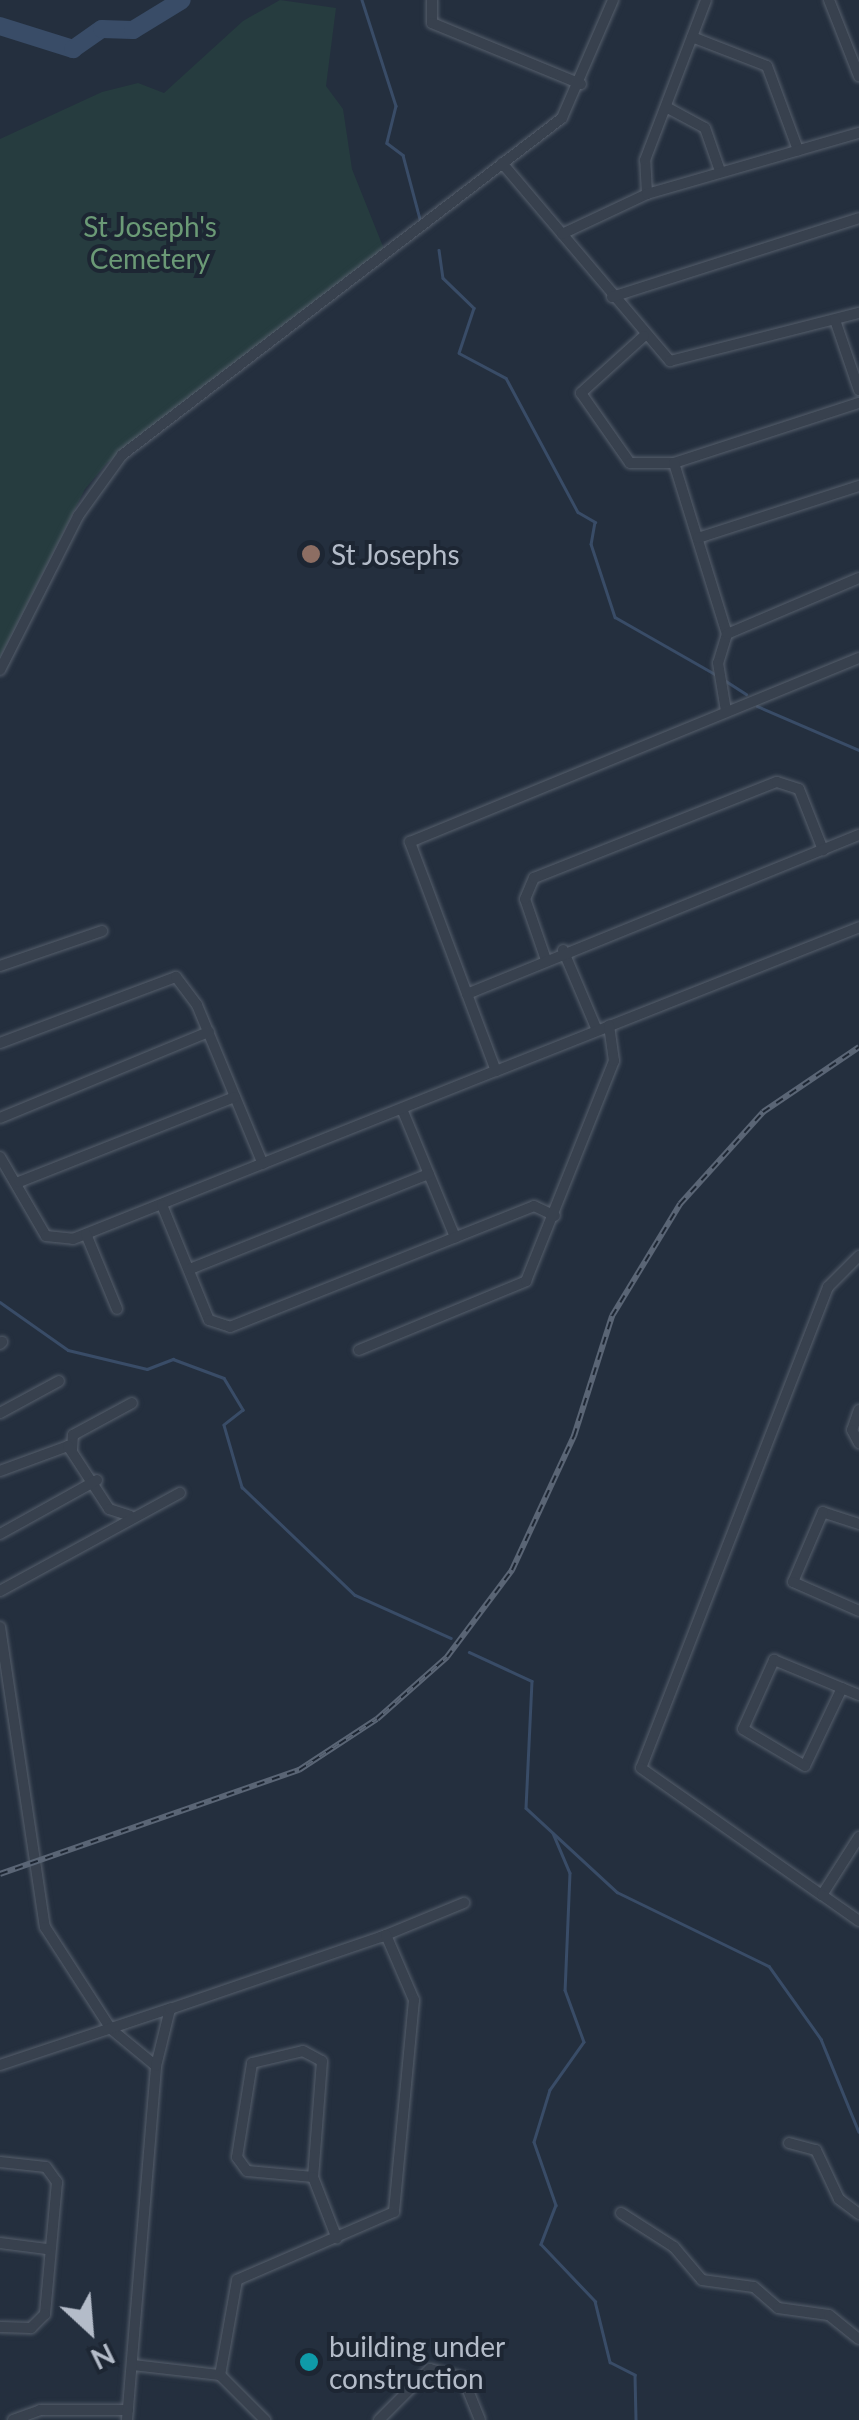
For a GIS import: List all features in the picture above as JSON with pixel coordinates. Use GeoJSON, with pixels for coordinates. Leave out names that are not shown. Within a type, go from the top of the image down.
{"type":"FeatureCollection","features":[{"type":"Feature","properties":{"kind":"street"},"geometry":{"type":"LineString","coordinates":[[432,0],[432,24],[581,84]]}},
{"type":"Feature","properties":{"kind":"street"},"geometry":{"type":"LineString","coordinates":[[0,670],[78,516],[122,455],[562,118],[581,84],[613,0]]}},
{"type":"Feature","properties":{"kind":"street"},"geometry":{"type":"LineString","coordinates":[[647,194],[646,160],[706,0]]}},
{"type":"Feature","properties":{"kind":"street"},"geometry":{"type":"LineString","coordinates":[[829,0],[859,76]]}},
{"type":"Feature","properties":{"kind":"street"},"geometry":{"type":"LineString","coordinates":[[692,37],[767,66],[798,150]]}},
{"type":"Feature","properties":{"kind":"street"},"geometry":{"type":"LineString","coordinates":[[666,107],[705,128],[720,172]]}},
{"type":"Feature","properties":{"kind":"street"},"geometry":{"type":"LineString","coordinates":[[562,234],[647,194],[859,133]]}},
{"type":"Feature","properties":{"kind":"street"},"geometry":{"type":"LineString","coordinates":[[502,163],[644,336],[679,362],[859,312]]}},
{"type":"Feature","properties":{"kind":"street"},"geometry":{"type":"LineString","coordinates":[[612,297],[859,218]]}},
{"type":"Feature","properties":{"kind":"street"},"geometry":{"type":"LineString","coordinates":[[834,320],[859,390]]}},
{"type":"Feature","properties":{"kind":"street"},"geometry":{"type":"LineString","coordinates":[[644,336],[585,381],[584,404],[630,464],[674,464],[859,404]]}},
{"type":"Feature","properties":{"kind":"street"},"geometry":{"type":"LineString","coordinates":[[674,464],[727,634],[718,663],[726,711]]}},
{"type":"Feature","properties":{"kind":"street"},"geometry":{"type":"LineString","coordinates":[[698,538],[859,486]]}},
{"type":"Feature","properties":{"kind":"street"},"geometry":{"type":"LineString","coordinates":[[727,634],[859,578]]}},
{"type":"Feature","properties":{"kind":"street"},"geometry":{"type":"LineString","coordinates":[[496,1071],[410,842],[859,658]]}},
{"type":"Feature","properties":{"kind":"street"},"geometry":{"type":"LineString","coordinates":[[544,957],[524,899],[534,878],[778,782],[799,790],[823,850]]}},
{"type":"Feature","properties":{"kind":"street"},"geometry":{"type":"LineString","coordinates":[[468,994],[544,957],[859,835]]}},
{"type":"Feature","properties":{"kind":"street"},"geometry":{"type":"LineString","coordinates":[[0,1157],[19,1182],[46,1236],[86,1234],[859,928]]}},
{"type":"Feature","properties":{"kind":"street"},"geometry":{"type":"LineString","coordinates":[[0,966],[102,931]]}},
{"type":"Feature","properties":{"kind":"street"},"geometry":{"type":"LineString","coordinates":[[563,950],[597,1030]]}},
{"type":"Feature","properties":{"kind":"street"},"geometry":{"type":"LineString","coordinates":[[0,1044],[176,977],[209,1032],[263,1164]]}},
{"type":"Feature","properties":{"kind":"street"},"geometry":{"type":"LineString","coordinates":[[359,1350],[526,1282],[614,1061],[609,1025]]}},
{"type":"Feature","properties":{"kind":"street"},"geometry":{"type":"LineString","coordinates":[[0,1118],[209,1032]]}},
{"type":"Feature","properties":{"kind":"street"},"geometry":{"type":"LineString","coordinates":[[19,1182],[236,1097]]}},
{"type":"Feature","properties":{"kind":"street"},"geometry":{"type":"LineString","coordinates":[[402,1108],[455,1237]]}},
{"type":"Feature","properties":{"kind":"street"},"geometry":{"type":"LineString","coordinates":[[190,1270],[428,1174]]}},
{"type":"Feature","properties":{"kind":"street"},"geometry":{"type":"LineString","coordinates":[[162,1205],[209,1320],[230,1327],[534,1206],[555,1216]]}},
{"type":"Feature","properties":{"kind":"street"},"geometry":{"type":"LineString","coordinates":[[86,1234],[117,1309]]}},
{"type":"Feature","properties":{"kind":"street"},"geometry":{"type":"LineString","coordinates":[[859,1256],[828,1286],[642,1768],[859,1921]]}},
{"type":"Feature","properties":{"kind":"street"},"geometry":{"type":"LineString","coordinates":[[0,1412],[59,1381]]}},
{"type":"Feature","properties":{"kind":"street"},"geometry":{"type":"LineString","coordinates":[[0,1471],[132,1402]]}},
{"type":"Feature","properties":{"kind":"street"},"geometry":{"type":"LineString","coordinates":[[859,1410],[852,1430],[859,1443]]}},
{"type":"Feature","properties":{"kind":"street"},"geometry":{"type":"LineString","coordinates":[[72,1449],[73,1434]]}},
{"type":"Feature","properties":{"kind":"street"},"geometry":{"type":"LineString","coordinates":[[54,1445],[72,1449],[97,1480],[116,1521]]}},
{"type":"Feature","properties":{"kind":"street"},"geometry":{"type":"LineString","coordinates":[[0,1534],[97,1480]]}},
{"type":"Feature","properties":{"kind":"street"},"geometry":{"type":"LineString","coordinates":[[0,1591],[116,1521],[180,1493]]}},
{"type":"Feature","properties":{"kind":"street"},"geometry":{"type":"LineString","coordinates":[[859,1524],[823,1512],[793,1582],[859,1611]]}},
{"type":"Feature","properties":{"kind":"street"},"geometry":{"type":"LineString","coordinates":[[0,1630],[45,1927],[111,2029],[156,2066]]}},
{"type":"Feature","properties":{"kind":"street"},"geometry":{"type":"LineString","coordinates":[[842,1688],[806,1766],[743,1729],[770,1661],[859,1694]]}},
{"type":"Feature","properties":{"kind":"street"},"geometry":{"type":"LineString","coordinates":[[822,1895],[859,1837]]}},
{"type":"Feature","properties":{"kind":"street"},"geometry":{"type":"LineString","coordinates":[[0,2065],[386,1935],[464,1903]]}},
{"type":"Feature","properties":{"kind":"street"},"geometry":{"type":"LineString","coordinates":[[220,2375],[237,2280],[394,2212],[414,2000],[386,1935]]}},
{"type":"Feature","properties":{"kind":"street"},"geometry":{"type":"LineString","coordinates":[[13,2420],[40,2410],[128,2415],[156,2066],[170,2009]]}},
{"type":"Feature","properties":{"kind":"street"},"geometry":{"type":"LineString","coordinates":[[312,2177],[247,2172],[238,2157],[252,2062],[304,2050],[322,2061],[312,2177],[337,2239]]}},
{"type":"Feature","properties":{"kind":"street"},"geometry":{"type":"LineString","coordinates":[[790,2143],[816,2150],[839,2200],[859,2214]]}},
{"type":"Feature","properties":{"kind":"street"},"geometry":{"type":"LineString","coordinates":[[0,2162],[54,2173],[40,2323],[0,2326]]}},
{"type":"Feature","properties":{"kind":"street"},"geometry":{"type":"LineString","coordinates":[[621,2213],[674,2246],[702,2280],[754,2287],[778,2308],[829,2315],[859,2340]]}},
{"type":"Feature","properties":{"kind":"street"},"geometry":{"type":"LineString","coordinates":[[0,2243],[46,2249]]}},
{"type":"Feature","properties":{"kind":"street"},"geometry":{"type":"LineString","coordinates":[[133,2365],[220,2375],[265,2420]]}},
{"type":"Feature","properties":{"kind":"street"},"geometry":{"type":"LineString","coordinates":[[381,2419],[430,2369],[463,2378],[480,2420]]}},
{"type":"Feature","properties":{"kind":"green space","name":"St Joseph's Cemetery"},"geometry":{"type":"Polygon","coordinates":[[[280,0],[336,8],[326,86],[343,109],[352,169],[384,249],[107,463],[85,489],[0,657],[0,139],[102,92],[138,83],[164,93],[243,21],[280,0]]]}},
{"type":"Feature","properties":{"kind":"waterway"},"geometry":{"type":"LineString","coordinates":[[0,26],[73,49],[102,29],[133,30],[182,0]]}},
{"type":"Feature","properties":{"kind":"waterway"},"geometry":{"type":"LineString","coordinates":[[362,0],[396,106],[387,143],[403,155],[420,219]]}},
{"type":"Feature","properties":{"kind":"waterway"},"geometry":{"type":"LineString","coordinates":[[439,250],[443,278],[474,308],[459,353],[506,378],[578,512],[595,522],[591,544],[615,617],[715,674]]}},
{"type":"Feature","properties":{"kind":"waterway"},"geometry":{"type":"LineString","coordinates":[[726,681],[746,694]]}},
{"type":"Feature","properties":{"kind":"waterway"},"geometry":{"type":"LineString","coordinates":[[757,706],[859,750]]}},
{"type":"Feature","properties":{"kind":"waterway"},"geometry":{"type":"LineString","coordinates":[[0,1302],[68,1350],[147,1369],[173,1359],[224,1378],[243,1410],[224,1425],[242,1487],[355,1595],[451,1638]]}},
{"type":"Feature","properties":{"kind":"waterway"},"geometry":{"type":"LineString","coordinates":[[469,1652],[532,1681],[526,1808],[617,1892],[769,1966],[821,2039],[859,2132]]}},
{"type":"Feature","properties":{"kind":"waterway"},"geometry":{"type":"LineString","coordinates":[[553,1833],[570,1873],[565,1990],[584,2042],[550,2090],[534,2142],[556,2205],[541,2244],[595,2301],[610,2362],[635,2375],[636,2420]]}},
{"type":"Feature","properties":{"kind":"railway"},"geometry":{"type":"LineString","coordinates":[[0,1874],[299,1770],[377,1719],[447,1657],[512,1570],[574,1436],[612,1316],[680,1204],[763,1112],[859,1047]]}},
{"type":"Feature","properties":{"kind":"place","name":"St Josephs"},"geometry":{"type":"Point","coordinates":[311,554]}},
{"type":"Feature","properties":{"kind":"place","name":"building under construction"},"geometry":{"type":"Point","coordinates":[309,2362]}}]}
